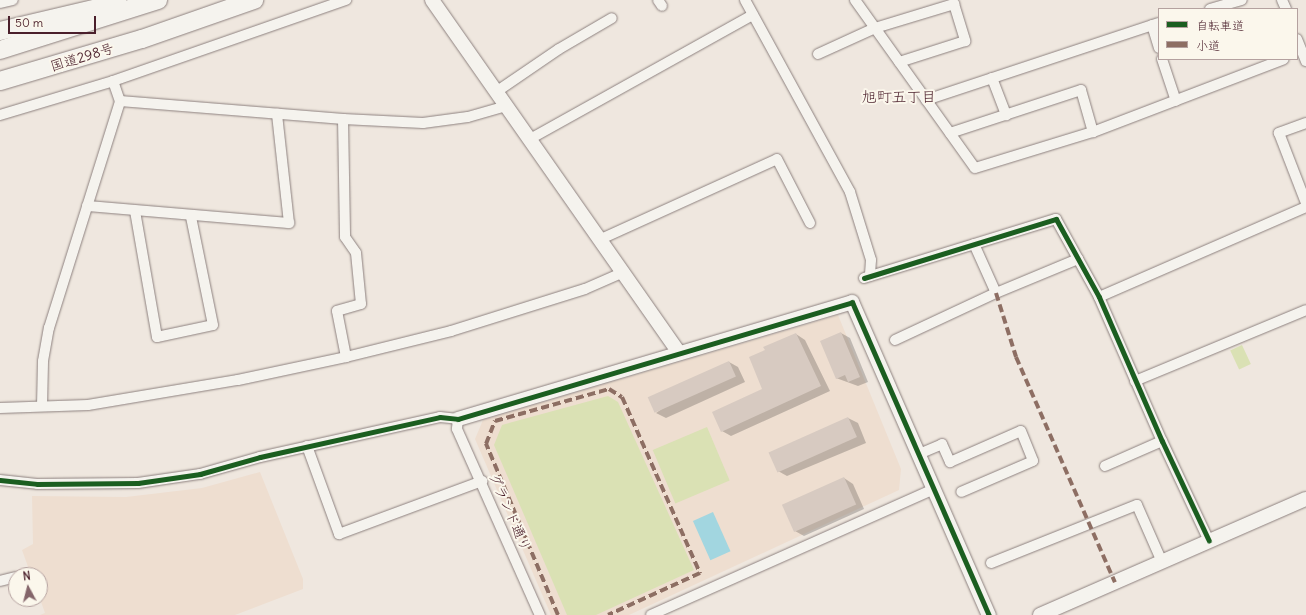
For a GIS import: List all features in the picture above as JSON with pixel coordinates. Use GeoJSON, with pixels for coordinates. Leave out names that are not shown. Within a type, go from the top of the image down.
{"type":"FeatureCollection","features":[{"type":"Feature","properties":{"kind":"highway"},"geometry":{"type":"LineString","coordinates":[[0,31],[129,0]]}},
{"type":"Feature","properties":{"kind":"highway"},"geometry":{"type":"LineString","coordinates":[[0,39],[129,0]]}},
{"type":"Feature","properties":{"kind":"highway"},"geometry":{"type":"LineString","coordinates":[[0,50],[158,0]]}},
{"type":"Feature","properties":{"kind":"highway"},"geometry":{"type":"LineString","coordinates":[[0,70],[223,0]]}},
{"type":"Feature","properties":{"kind":"highway","name":"国道298号"},"geometry":{"type":"LineString","coordinates":[[0,81],[142,39],[254,0]]}},
{"type":"Feature","properties":{"kind":"highway"},"geometry":{"type":"LineString","coordinates":[[0,89],[66,68],[142,39]]}},
{"type":"Feature","properties":{"kind":"street"},"geometry":{"type":"LineString","coordinates":[[0,3],[13,0]]}},
{"type":"Feature","properties":{"kind":"street"},"geometry":{"type":"LineString","coordinates":[[0,115],[112,82],[346,0]]}},
{"type":"Feature","properties":{"kind":"street"},"geometry":{"type":"LineString","coordinates":[[432,0],[601,239],[679,353]]}},
{"type":"Feature","properties":{"kind":"street"},"geometry":{"type":"LineString","coordinates":[[745,0],[850,192],[871,260],[867,277],[1056,219],[1099,297],[1162,441],[1209,541]]}},
{"type":"Feature","properties":{"kind":"street"},"geometry":{"type":"LineString","coordinates":[[855,0],[975,168],[1093,132],[1281,60]]}},
{"type":"Feature","properties":{"kind":"street"},"geometry":{"type":"LineString","coordinates":[[1214,8],[1242,0]]}},
{"type":"Feature","properties":{"kind":"street"},"geometry":{"type":"LineString","coordinates":[[818,54],[875,28],[954,4],[965,42],[899,62]]}},
{"type":"Feature","properties":{"kind":"street"},"geometry":{"type":"LineString","coordinates":[[530,139],[753,15]]}},
{"type":"Feature","properties":{"kind":"street"},"geometry":{"type":"LineString","coordinates":[[496,92],[559,49],[612,18]]}},
{"type":"Feature","properties":{"kind":"street"},"geometry":{"type":"LineString","coordinates":[[926,100],[1155,24],[1158,42]]}},
{"type":"Feature","properties":{"kind":"street"},"geometry":{"type":"LineString","coordinates":[[1298,43],[1302,56]]}},
{"type":"Feature","properties":{"kind":"street"},"geometry":{"type":"LineString","coordinates":[[1162,60],[1176,101]]}},
{"type":"Feature","properties":{"kind":"street"},"geometry":{"type":"LineString","coordinates":[[992,78],[1006,115]]}},
{"type":"Feature","properties":{"kind":"street"},"geometry":{"type":"LineString","coordinates":[[42,406],[43,361],[49,328],[120,101],[112,82]]}},
{"type":"Feature","properties":{"kind":"street"},"geometry":{"type":"LineString","coordinates":[[950,132],[1081,90],[1093,132]]}},
{"type":"Feature","properties":{"kind":"street"},"geometry":{"type":"LineString","coordinates":[[120,101],[343,119],[423,123],[468,117],[506,106]]}},
{"type":"Feature","properties":{"kind":"street"},"geometry":{"type":"LineString","coordinates":[[87,206],[191,217],[289,223],[278,114]]}},
{"type":"Feature","properties":{"kind":"street"},"geometry":{"type":"LineString","coordinates":[[343,119],[345,237],[356,253],[361,304],[337,311],[346,357]]}},
{"type":"Feature","properties":{"kind":"street"},"geometry":{"type":"LineString","coordinates":[[1306,123],[1279,133],[1306,202]]}},
{"type":"Feature","properties":{"kind":"street"},"geometry":{"type":"LineString","coordinates":[[601,239],[777,159],[810,223]]}},
{"type":"Feature","properties":{"kind":"street"},"geometry":{"type":"LineString","coordinates":[[1099,297],[1306,207]]}},
{"type":"Feature","properties":{"kind":"street"},"geometry":{"type":"LineString","coordinates":[[135,211],[157,337],[213,325],[191,217]]}},
{"type":"Feature","properties":{"kind":"street"},"geometry":{"type":"LineString","coordinates":[[974,244],[996,293]]}},
{"type":"Feature","properties":{"kind":"street"},"geometry":{"type":"LineString","coordinates":[[895,340],[996,293],[1078,259]]}},
{"type":"Feature","properties":{"kind":"street"},"geometry":{"type":"LineString","coordinates":[[0,408],[88,405],[238,380],[346,357],[440,335],[585,289],[624,272]]}},
{"type":"Feature","properties":{"kind":"street"},"geometry":{"type":"LineString","coordinates":[[0,480],[37,484],[138,483],[200,474],[307,446],[440,417],[458,419],[852,302],[988,615]]}},
{"type":"Feature","properties":{"kind":"street"},"geometry":{"type":"LineString","coordinates":[[1135,381],[1306,310]]}},
{"type":"Feature","properties":{"kind":"street","name":"グランド通り"},"geometry":{"type":"LineString","coordinates":[[458,419],[458,429],[540,615]]}},
{"type":"Feature","properties":{"kind":"street"},"geometry":{"type":"LineString","coordinates":[[919,454],[942,444],[950,462],[1021,431],[1033,461],[961,492]]}},
{"type":"Feature","properties":{"kind":"street"},"geometry":{"type":"LineString","coordinates":[[1105,466],[1162,441]]}},
{"type":"Feature","properties":{"kind":"street"},"geometry":{"type":"LineString","coordinates":[[307,446],[339,534],[482,481]]}},
{"type":"Feature","properties":{"kind":"street"},"geometry":{"type":"LineString","coordinates":[[651,615],[934,489]]}},
{"type":"Feature","properties":{"kind":"street"},"geometry":{"type":"LineString","coordinates":[[1040,615],[1306,499]]}},
{"type":"Feature","properties":{"kind":"street"},"geometry":{"type":"LineString","coordinates":[[991,563],[1137,505],[1162,562]]}},
{"type":"Feature","properties":{"kind":"shaded area"},"geometry":{"type":"Polygon","coordinates":[[[838,315],[901,469],[899,490],[629,615],[551,615],[475,439],[483,420],[838,315]]]}},
{"type":"Feature","properties":{"kind":"shaded area"},"geometry":{"type":"Polygon","coordinates":[[[260,472],[303,579],[303,589],[235,615],[40,615],[45,613],[43,607],[48,607],[48,567],[28,567],[22,550],[33,544],[32,496],[126,497],[202,488],[260,472]]]}},
{"type":"Feature","properties":{"kind":"green space"},"geometry":{"type":"Polygon","coordinates":[[[1242,345],[1251,364],[1239,370],[1230,350],[1242,345]]]}},
{"type":"Feature","properties":{"kind":"green space"},"geometry":{"type":"Polygon","coordinates":[[[608,396],[618,402],[694,570],[596,615],[567,615],[494,445],[502,425],[608,396]]]}},
{"type":"Feature","properties":{"kind":"green space"},"geometry":{"type":"Polygon","coordinates":[[[707,427],[730,480],[675,503],[653,450],[707,427]]]}},
{"type":"Feature","properties":{"kind":"water"},"geometry":{"type":"Polygon","coordinates":[[[713,512],[730,551],[710,560],[693,521],[713,512]]]}},
{"type":"Feature","properties":{"kind":"building"},"geometry":{"type":"Polygon","coordinates":[[[841,332],[860,377],[848,382],[845,375],[836,379],[820,341],[841,332]]]}},
{"type":"Feature","properties":{"kind":"building"},"geometry":{"type":"Polygon","coordinates":[[[796,333],[821,386],[721,432],[712,412],[762,389],[749,357],[765,350],[763,347],[796,333]]]}},
{"type":"Feature","properties":{"kind":"building"},"geometry":{"type":"Polygon","coordinates":[[[729,361],[736,377],[655,413],[648,397],[729,361]]]}},
{"type":"Feature","properties":{"kind":"building"},"geometry":{"type":"Polygon","coordinates":[[[848,417],[857,437],[777,472],[769,452],[848,417]]]}},
{"type":"Feature","properties":{"kind":"building"},"geometry":{"type":"Polygon","coordinates":[[[844,477],[856,504],[794,532],[782,505],[844,477]]]}},
{"type":"Feature","properties":{"kind":"marked path"},"geometry":{"type":"LineString","coordinates":[[996,293],[1016,357],[1115,582]]}},
{"type":"Feature","properties":{"kind":"marked path"},"geometry":{"type":"LineString","coordinates":[[558,615],[486,444],[495,421],[609,389],[622,397],[700,573],[608,615]]}},
{"type":"Feature","properties":{"kind":"cycle path"},"geometry":{"type":"LineString","coordinates":[[864,278],[1056,219],[1099,297],[1162,441],[1209,541]]}},
{"type":"Feature","properties":{"kind":"cycle path"},"geometry":{"type":"LineString","coordinates":[[0,480],[37,484],[138,483],[200,474],[260,457],[440,417],[458,419],[852,302],[989,615]]}},
{"type":"Feature","properties":{"kind":"district","name":"旭町五丁目"},"geometry":{"type":"Point","coordinates":[899,97]}}]}
